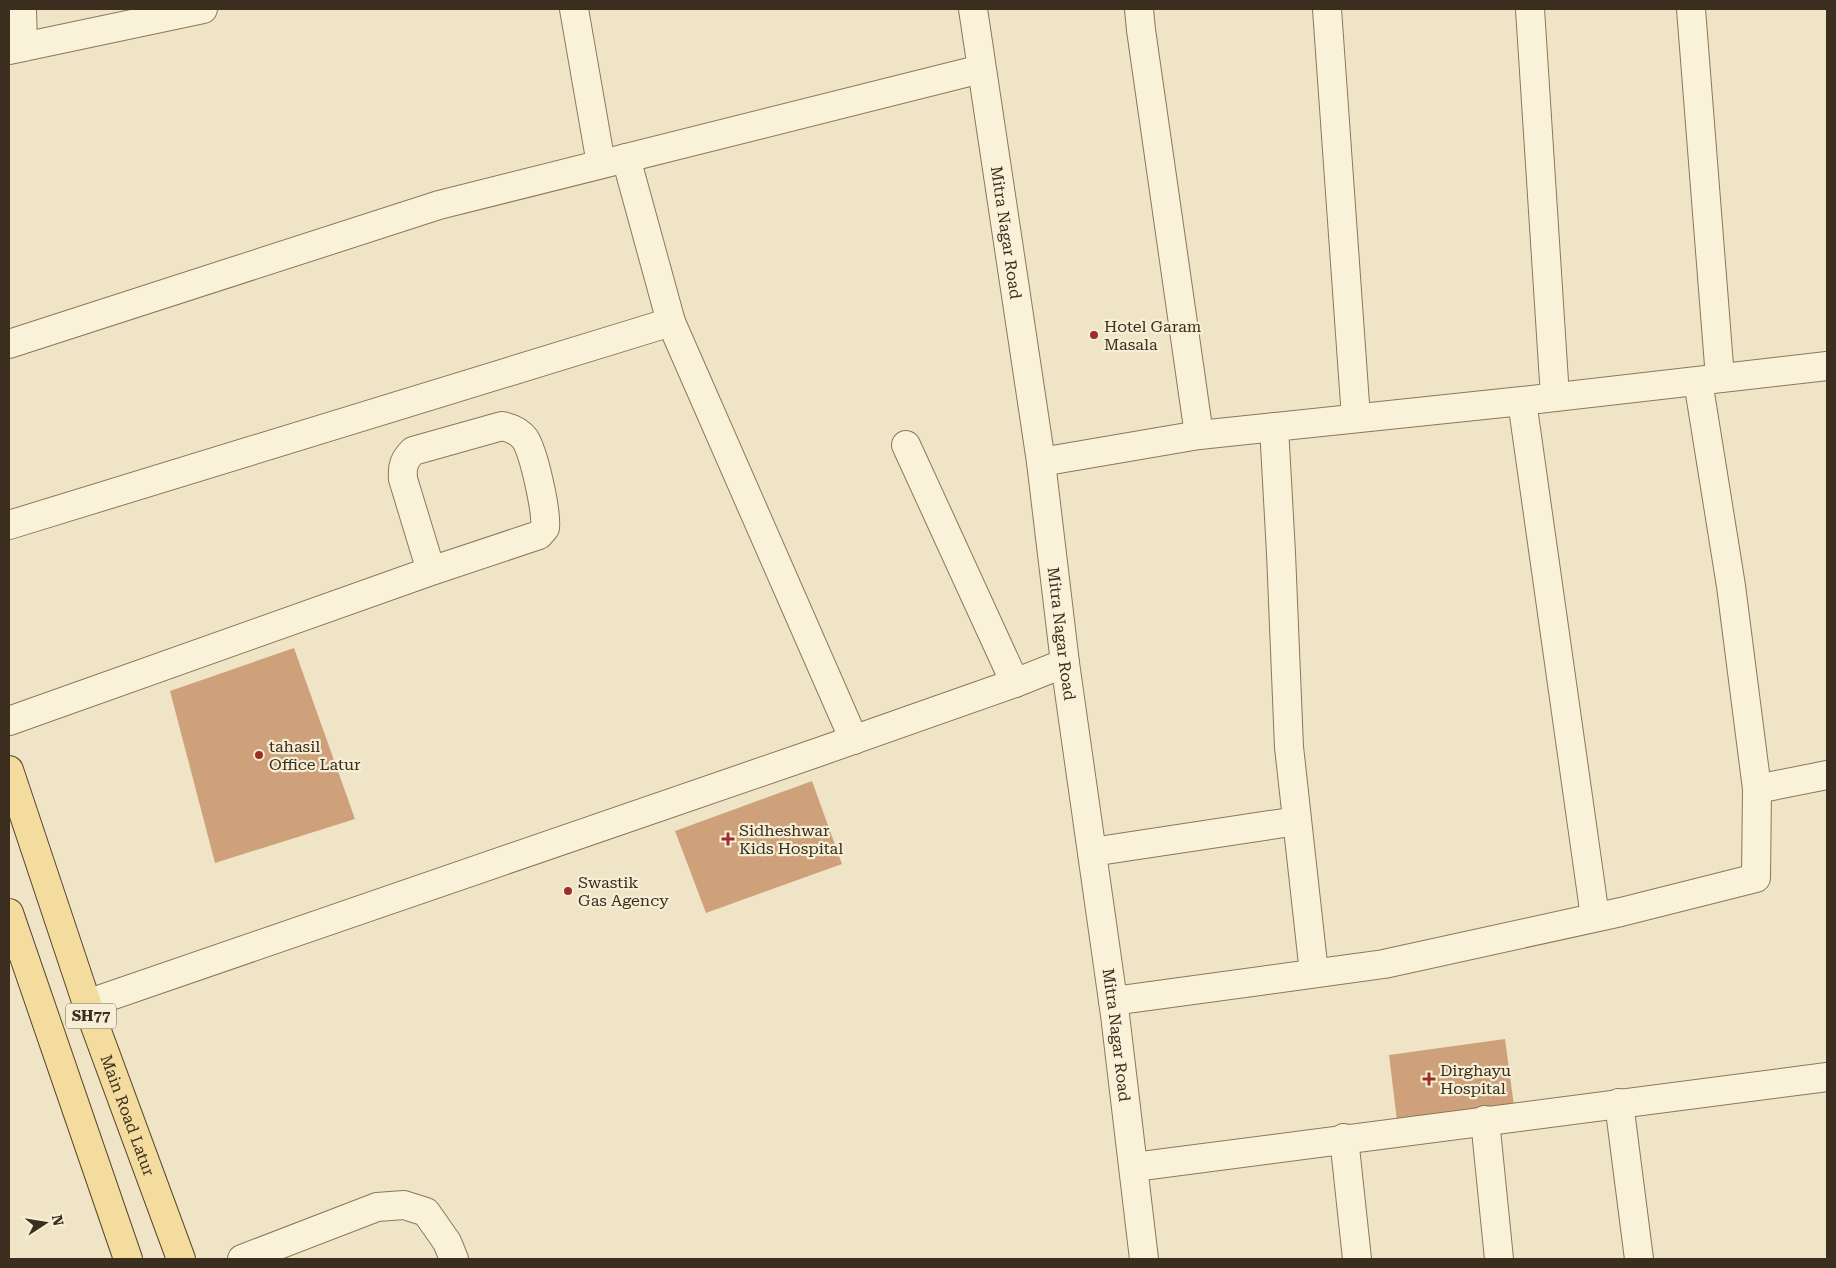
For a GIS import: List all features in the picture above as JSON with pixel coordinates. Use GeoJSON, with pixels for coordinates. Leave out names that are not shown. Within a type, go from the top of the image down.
{"type":"FeatureCollection","features":[{"type":"Feature","properties":{"kind":"main road","name":"Main Road Latur"},"geometry":{"type":"LineString","coordinates":[[9,770],[86,1004],[181,1259]]}},
{"type":"Feature","properties":{"kind":"main road","name":"SH77"},"geometry":{"type":"LineString","coordinates":[[9,913],[128,1259]]}},
{"type":"Feature","properties":{"kind":"street"},"geometry":{"type":"LineString","coordinates":[[22,9],[16,48],[203,9]]}},
{"type":"Feature","properties":{"kind":"street"},"geometry":{"type":"LineString","coordinates":[[574,9],[613,161],[671,322],[854,740]]}},
{"type":"Feature","properties":{"kind":"street","name":"Mitra Nagar Road"},"geometry":{"type":"LineString","coordinates":[[973,9],[1042,462],[1065,663],[1113,1001],[1144,1259]]}},
{"type":"Feature","properties":{"kind":"street"},"geometry":{"type":"LineString","coordinates":[[1139,9],[1199,435]]}},
{"type":"Feature","properties":{"kind":"street"},"geometry":{"type":"LineString","coordinates":[[1327,9],[1356,418]]}},
{"type":"Feature","properties":{"kind":"street"},"geometry":{"type":"LineString","coordinates":[[1530,9],[1555,397]]}},
{"type":"Feature","properties":{"kind":"street"},"geometry":{"type":"LineString","coordinates":[[1113,1001],[1384,964],[1595,917],[1756,878],[1757,789],[1731,586],[1709,380],[1690,9]]}},
{"type":"Feature","properties":{"kind":"street"},"geometry":{"type":"LineString","coordinates":[[9,344],[439,205],[981,69]]}},
{"type":"Feature","properties":{"kind":"street"},"geometry":{"type":"LineString","coordinates":[[9,525],[671,322]]}},
{"type":"Feature","properties":{"kind":"street"},"geometry":{"type":"LineString","coordinates":[[1042,462],[1199,435],[1827,366]]}},
{"type":"Feature","properties":{"kind":"street"},"geometry":{"type":"LineString","coordinates":[[1522,401],[1595,917]]}},
{"type":"Feature","properties":{"kind":"street"},"geometry":{"type":"LineString","coordinates":[[9,721],[431,571],[539,535],[545,528],[545,510],[532,457],[525,440],[513,428],[502,426],[413,451],[405,460],[402,468],[403,479],[431,571]]}},
{"type":"Feature","properties":{"kind":"street"},"geometry":{"type":"LineString","coordinates":[[1274,427],[1282,563],[1289,747],[1314,973]]}},
{"type":"Feature","properties":{"kind":"street"},"geometry":{"type":"LineString","coordinates":[[906,445],[1015,683]]}},
{"type":"Feature","properties":{"kind":"street"},"geometry":{"type":"LineString","coordinates":[[86,1004],[854,740],[1015,683],[1065,663]]}},
{"type":"Feature","properties":{"kind":"street"},"geometry":{"type":"LineString","coordinates":[[1757,789],[1827,775]]}},
{"type":"Feature","properties":{"kind":"street"},"geometry":{"type":"LineString","coordinates":[[1092,852],[1298,821]]}},
{"type":"Feature","properties":{"kind":"street"},"geometry":{"type":"LineString","coordinates":[[1134,1167],[1344,1138],[1827,1077]]}},
{"type":"Feature","properties":{"kind":"street"},"geometry":{"type":"LineString","coordinates":[[1619,1103],[1638,1259]]}},
{"type":"Feature","properties":{"kind":"street"},"geometry":{"type":"LineString","coordinates":[[1485,1120],[1499,1259]]}},
{"type":"Feature","properties":{"kind":"street"},"geometry":{"type":"LineString","coordinates":[[1344,1138],[1357,1259]]}},
{"type":"Feature","properties":{"kind":"street"},"geometry":{"type":"LineString","coordinates":[[242,1259],[377,1208],[404,1205],[426,1212],[447,1242],[454,1259]]}},
{"type":"Feature","properties":{"kind":"building","name":"tahasil Office Latur"},"geometry":{"type":"Polygon","coordinates":[[[294,648],[355,819],[215,863],[170,691],[294,648]]]}},
{"type":"Feature","properties":{"kind":"building"},"geometry":{"type":"Polygon","coordinates":[[[812,781],[842,864],[706,913],[675,831],[812,781]]]}},
{"type":"Feature","properties":{"kind":"building"},"geometry":{"type":"Polygon","coordinates":[[[1505,1039],[1514,1106],[1397,1121],[1389,1055],[1505,1039]]]}},
{"type":"Feature","properties":{"kind":"place","name":"Hotel Garam Masala"},"geometry":{"type":"Point","coordinates":[1094,335]}},
{"type":"Feature","properties":{"kind":"place","name":"tahasil Office Latur"},"geometry":{"type":"Point","coordinates":[259,755]}},
{"type":"Feature","properties":{"kind":"place","name":"Sidheshwar Kids Hospital"},"geometry":{"type":"Point","coordinates":[728,839]}},
{"type":"Feature","properties":{"kind":"place","name":"Swastik Gas Agency"},"geometry":{"type":"Point","coordinates":[568,891]}},
{"type":"Feature","properties":{"kind":"place","name":"Dirghayu Hospital"},"geometry":{"type":"Point","coordinates":[1429,1079]}}]}
